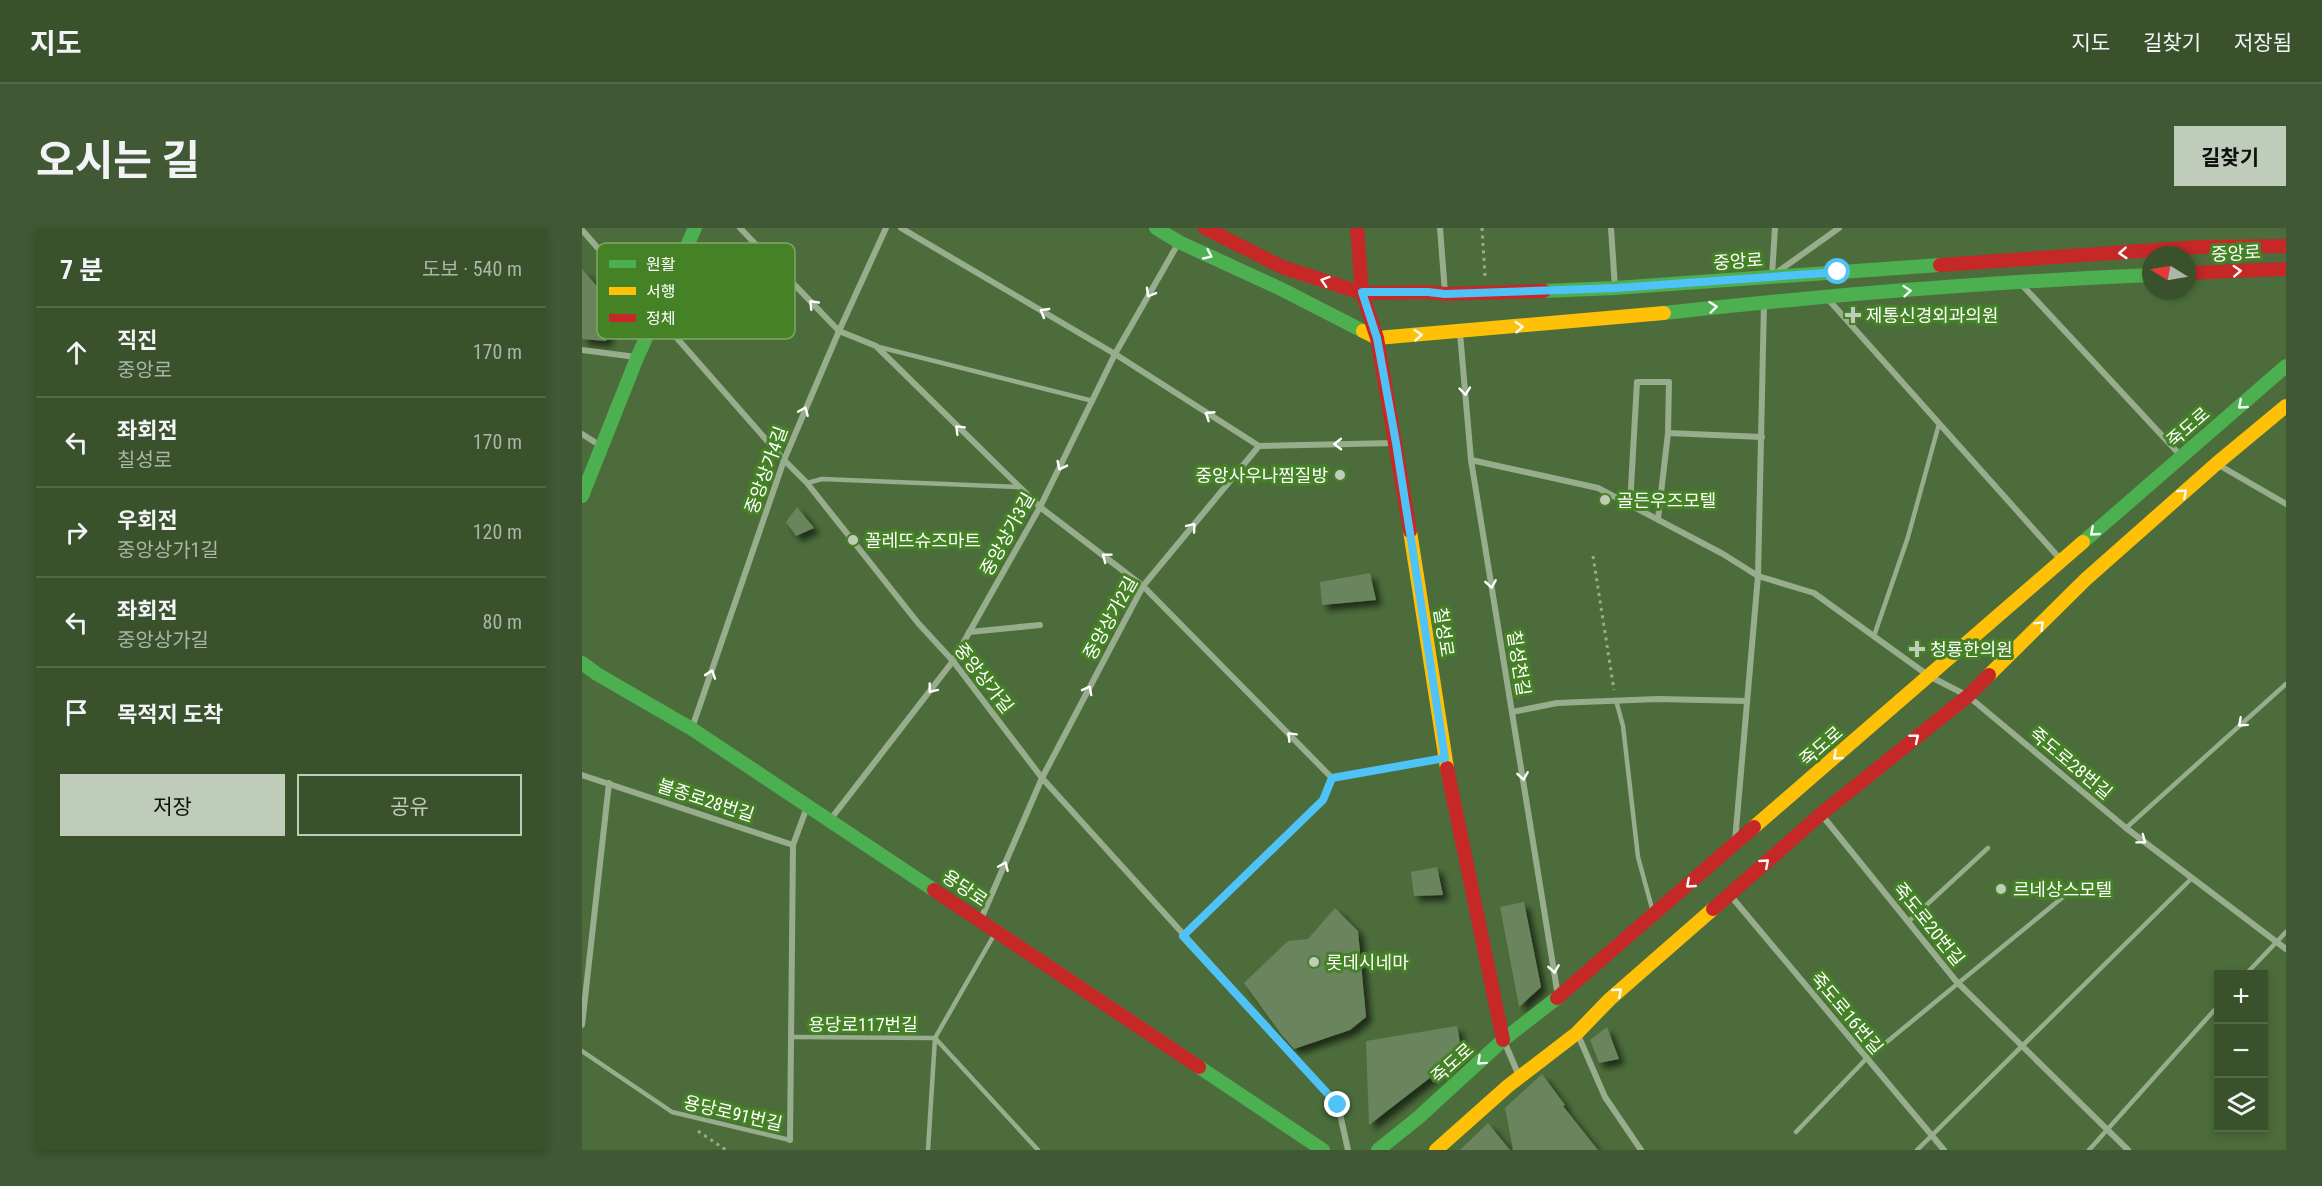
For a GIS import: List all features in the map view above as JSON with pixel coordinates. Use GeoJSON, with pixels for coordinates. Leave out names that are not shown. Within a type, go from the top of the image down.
{"type":"FeatureCollection","features":[{"type":"Feature","properties":{"kind":"main road"},"geometry":{"type":"LineString","coordinates":[[688,243],[695,228]]}},
{"type":"Feature","properties":{"kind":"main road"},"geometry":{"type":"LineString","coordinates":[[1156,228],[1179,242],[1281,289],[1377,338],[1590,321],[1764,302],[2020,282],[2142,275]]}},
{"type":"Feature","properties":{"kind":"main road","name":"중앙로"},"geometry":{"type":"LineString","coordinates":[[1205,228],[1282,267],[1362,292],[1445,294],[1616,288],[2199,247],[2286,246]]}},
{"type":"Feature","properties":{"kind":"main road","name":"칠성로"},"geometry":{"type":"LineString","coordinates":[[1357,228],[1362,292],[1377,338],[1396,443],[1445,758],[1503,1041]]}},
{"type":"Feature","properties":{"kind":"main road","name":"중앙로"},"geometry":{"type":"LineString","coordinates":[[2196,273],[2286,269]]}},
{"type":"Feature","properties":{"kind":"main road"},"geometry":{"type":"LineString","coordinates":[[582,496],[645,339]]}},
{"type":"Feature","properties":{"kind":"main road","name":"죽도로"},"geometry":{"type":"LineString","coordinates":[[1378,1150],[1735,845],[2286,366]]}},
{"type":"Feature","properties":{"kind":"main road"},"geometry":{"type":"LineString","coordinates":[[1436,1150],[1519,1078],[1577,1033],[1610,999],[1821,814],[1968,696],[2086,579],[2216,464],[2286,406]]}},
{"type":"Feature","properties":{"kind":"main road","name":"용당로"},"geometry":{"type":"LineString","coordinates":[[582,663],[692,729],[1323,1150]]}},
{"type":"Feature","properties":{"kind":"street"},"geometry":{"type":"LineString","coordinates":[[740,228],[754,243]]}},
{"type":"Feature","properties":{"kind":"street","name":"중앙상가4길"},"geometry":{"type":"LineString","coordinates":[[692,729],[784,460],[886,228]]}},
{"type":"Feature","properties":{"kind":"street"},"geometry":{"type":"LineString","coordinates":[[901,228],[1115,354],[1259,446],[1396,443]]}},
{"type":"Feature","properties":{"kind":"street"},"geometry":{"type":"LineString","coordinates":[[1440,228],[1445,294]]}},
{"type":"Feature","properties":{"kind":"street"},"geometry":{"type":"LineString","coordinates":[[1611,228],[1616,288]]}},
{"type":"Feature","properties":{"kind":"street"},"geometry":{"type":"LineString","coordinates":[[1772,276],[1775,228]]}},
{"type":"Feature","properties":{"kind":"street"},"geometry":{"type":"LineString","coordinates":[[1772,276],[1839,228]]}},
{"type":"Feature","properties":{"kind":"street","name":"중앙상가길"},"geometry":{"type":"LineString","coordinates":[[582,230],[597,247]]}},
{"type":"Feature","properties":{"kind":"street","name":"중앙상가3길"},"geometry":{"type":"LineString","coordinates":[[830,820],[953,661],[1040,507],[1115,354],[1179,242]]}},
{"type":"Feature","properties":{"kind":"street"},"geometry":{"type":"LineString","coordinates":[[2020,282],[2181,457]]}},
{"type":"Feature","properties":{"kind":"street"},"geometry":{"type":"LineString","coordinates":[[795,285],[839,331],[876,346],[1040,507],[1143,586],[1332,778]]}},
{"type":"Feature","properties":{"kind":"street"},"geometry":{"type":"LineString","coordinates":[[1826,298],[2062,561]]}},
{"type":"Feature","properties":{"kind":"street"},"geometry":{"type":"LineString","coordinates":[[1735,845],[1758,576],[1764,302]]}},
{"type":"Feature","properties":{"kind":"street","name":"칠성천길"},"geometry":{"type":"LineString","coordinates":[[1460,332],[1471,460],[1558,997]]}},
{"type":"Feature","properties":{"kind":"street","name":"중앙상가길"},"geometry":{"type":"LineString","coordinates":[[677,339],[807,483],[918,623],[953,661],[1042,778],[1338,1105],[1348,1150]]}},
{"type":"Feature","properties":{"kind":"street"},"geometry":{"type":"LineString","coordinates":[[582,350],[637,357]]}},
{"type":"Feature","properties":{"kind":"street"},"geometry":{"type":"LineString","coordinates":[[1630,505],[1637,382],[1669,382],[1668,434],[1658,519]]}},
{"type":"Feature","properties":{"kind":"street"},"geometry":{"type":"LineString","coordinates":[[582,434],[602,446]]}},
{"type":"Feature","properties":{"kind":"street"},"geometry":{"type":"LineString","coordinates":[[1668,434],[1762,437]]}},
{"type":"Feature","properties":{"kind":"street","name":"중앙상가2길"},"geometry":{"type":"LineString","coordinates":[[980,920],[1042,778],[1143,586],[1259,446]]}},
{"type":"Feature","properties":{"kind":"street","name":"죽도로28번길"},"geometry":{"type":"LineString","coordinates":[[1471,460],[1598,488],[1723,554],[1758,576],[1814,593],[1929,676],[1968,696],[2126,828],[2286,949]]}},
{"type":"Feature","properties":{"kind":"street"},"geometry":{"type":"LineString","coordinates":[[2216,464],[2286,504]]}},
{"type":"Feature","properties":{"kind":"street"},"geometry":{"type":"LineString","coordinates":[[969,632],[1040,625]]}},
{"type":"Feature","properties":{"kind":"street"},"geometry":{"type":"LineString","coordinates":[[1512,712],[1557,703],[1616,700],[1747,701]]}},
{"type":"Feature","properties":{"kind":"street"},"geometry":{"type":"LineString","coordinates":[[1332,778],[1445,758]]}},
{"type":"Feature","properties":{"kind":"street","name":"불종로28번길"},"geometry":{"type":"LineString","coordinates":[[582,775],[793,845]]}},
{"type":"Feature","properties":{"kind":"street"},"geometry":{"type":"LineString","coordinates":[[1183,936],[1323,800],[1332,778]]}},
{"type":"Feature","properties":{"kind":"street"},"geometry":{"type":"LineString","coordinates":[[582,1025],[609,783]]}},
{"type":"Feature","properties":{"kind":"street"},"geometry":{"type":"LineString","coordinates":[[789,1140],[793,845],[807,807]]}},
{"type":"Feature","properties":{"kind":"street","name":"죽도로20번길"},"geometry":{"type":"LineString","coordinates":[[1821,814],[1959,983],[2128,1150]]}},
{"type":"Feature","properties":{"kind":"street","name":"죽도로16번길"},"geometry":{"type":"LineString","coordinates":[[1729,894],[1944,1150]]}},
{"type":"Feature","properties":{"kind":"street"},"geometry":{"type":"LineString","coordinates":[[1577,1033],[1605,1097],[1641,1150]]}},
{"type":"Feature","properties":{"kind":"street"},"geometry":{"type":"LineString","coordinates":[[1503,1041],[1519,1078]]}},
{"type":"Feature","properties":{"kind":"lane"},"geometry":{"type":"LineString","coordinates":[[876,346],[1093,400]]}},
{"type":"Feature","properties":{"kind":"lane"},"geometry":{"type":"LineString","coordinates":[[1874,636],[1908,537],[1940,423]]}},
{"type":"Feature","properties":{"kind":"lane"},"geometry":{"type":"LineString","coordinates":[[807,483],[822,479],[1019,487]]}},
{"type":"Feature","properties":{"kind":"lane"},"geometry":{"type":"LineString","coordinates":[[2126,828],[2286,684]]}},
{"type":"Feature","properties":{"kind":"lane"},"geometry":{"type":"LineString","coordinates":[[1616,700],[1623,726],[1638,857],[1654,914]]}},
{"type":"Feature","properties":{"kind":"lane"},"geometry":{"type":"LineString","coordinates":[[1908,921],[1988,848]]}},
{"type":"Feature","properties":{"kind":"lane"},"geometry":{"type":"LineString","coordinates":[[1917,1150],[2192,878]]}},
{"type":"Feature","properties":{"kind":"lane"},"geometry":{"type":"LineString","coordinates":[[1796,1132],[1866,1059],[2063,897]]}},
{"type":"Feature","properties":{"kind":"lane"},"geometry":{"type":"LineString","coordinates":[[928,1150],[935,1038],[996,932]]}},
{"type":"Feature","properties":{"kind":"lane"},"geometry":{"type":"LineString","coordinates":[[2251,970],[2286,932]]}},
{"type":"Feature","properties":{"kind":"lane"},"geometry":{"type":"LineString","coordinates":[[2089,1150],[2214,1011]]}},
{"type":"Feature","properties":{"kind":"lane","name":"용당로117번길"},"geometry":{"type":"LineString","coordinates":[[791,1037],[935,1038]]}},
{"type":"Feature","properties":{"kind":"lane"},"geometry":{"type":"LineString","coordinates":[[935,1038],[1038,1150]]}},
{"type":"Feature","properties":{"kind":"lane","name":"용당로91번길"},"geometry":{"type":"LineString","coordinates":[[582,1051],[672,1112],[789,1140]]}},
{"type":"Feature","properties":{"kind":"path"},"geometry":{"type":"LineString","coordinates":[[1482,228],[1486,292]]}},
{"type":"Feature","properties":{"kind":"path"},"geometry":{"type":"LineString","coordinates":[[1593,556],[1616,700]]}},
{"type":"Feature","properties":{"kind":"path"},"geometry":{"type":"LineString","coordinates":[[682,1114],[703,1136],[726,1150]]}},
{"type":"Feature","properties":{"kind":"building"},"geometry":{"type":"Polygon","coordinates":[[[582,269],[597,286],[597,339],[607,339],[606,341],[582,339],[582,269]]]}},
{"type":"Feature","properties":{"kind":"building"},"geometry":{"type":"Polygon","coordinates":[[[797,507],[814,528],[796,536],[786,522],[797,507]]]}},
{"type":"Feature","properties":{"kind":"building"},"geometry":{"type":"Polygon","coordinates":[[[1370,573],[1376,600],[1322,605],[1320,582],[1370,573]]]}},
{"type":"Feature","properties":{"kind":"building"},"geometry":{"type":"Polygon","coordinates":[[[1437,867],[1443,895],[1414,896],[1411,872],[1437,867]]]}},
{"type":"Feature","properties":{"kind":"building"},"geometry":{"type":"Polygon","coordinates":[[[1524,902],[1541,987],[1519,1007],[1500,907],[1524,902]]]}},
{"type":"Feature","properties":{"kind":"building","name":"롯데시네마"},"geometry":{"type":"Polygon","coordinates":[[[1335,908],[1358,931],[1366,1017],[1350,1030],[1294,1049],[1244,983],[1288,941],[1308,939],[1335,908]]]}},
{"type":"Feature","properties":{"kind":"building"},"geometry":{"type":"Polygon","coordinates":[[[1457,1026],[1462,1053],[1369,1125],[1366,1041],[1457,1026]]]}},
{"type":"Feature","properties":{"kind":"building"},"geometry":{"type":"Polygon","coordinates":[[[1607,1027],[1619,1059],[1599,1063],[1590,1040],[1607,1027]]]}},
{"type":"Feature","properties":{"kind":"building"},"geometry":{"type":"Polygon","coordinates":[[[1542,1074],[1565,1105],[1563,1106],[1598,1150],[1513,1150],[1505,1108],[1542,1074]]]}},
{"type":"Feature","properties":{"kind":"building"},"geometry":{"type":"Polygon","coordinates":[[[1488,1123],[1510,1150],[1460,1150],[1488,1123]]]}},
{"type":"Feature","properties":{"kind":"traffic: fast"},"geometry":{"type":"LineString","coordinates":[[688,243],[695,228]]}},
{"type":"Feature","properties":{"kind":"traffic: fast"},"geometry":{"type":"LineString","coordinates":[[1156,228],[1179,242],[1281,289],[1363,331]]}},
{"type":"Feature","properties":{"kind":"traffic: fast"},"geometry":{"type":"LineString","coordinates":[[1544,291],[1940,265]]}},
{"type":"Feature","properties":{"kind":"traffic: fast"},"geometry":{"type":"LineString","coordinates":[[1664,313],[1908,290],[2142,275]]}},
{"type":"Feature","properties":{"kind":"traffic: fast"},"geometry":{"type":"LineString","coordinates":[[582,496],[645,339]]}},
{"type":"Feature","properties":{"kind":"traffic: fast"},"geometry":{"type":"LineString","coordinates":[[2083,542],[2286,366]]}},
{"type":"Feature","properties":{"kind":"traffic: fast"},"geometry":{"type":"LineString","coordinates":[[582,663],[692,729],[934,890]]}},
{"type":"Feature","properties":{"kind":"traffic: fast"},"geometry":{"type":"LineString","coordinates":[[1378,1150],[1419,1117],[1503,1040],[1557,998]]}},
{"type":"Feature","properties":{"kind":"traffic: fast"},"geometry":{"type":"LineString","coordinates":[[1199,1067],[1323,1150]]}},
{"type":"Feature","properties":{"kind":"traffic: slow"},"geometry":{"type":"LineString","coordinates":[[1363,331],[1377,338],[1664,313]]}},
{"type":"Feature","properties":{"kind":"traffic: slow"},"geometry":{"type":"LineString","coordinates":[[1989,675],[2086,579],[2216,464],[2286,406]]}},
{"type":"Feature","properties":{"kind":"traffic: slow"},"geometry":{"type":"LineString","coordinates":[[1410,531],[1447,768]]}},
{"type":"Feature","properties":{"kind":"traffic: slow"},"geometry":{"type":"LineString","coordinates":[[1754,827],[2083,542]]}},
{"type":"Feature","properties":{"kind":"traffic: slow"},"geometry":{"type":"LineString","coordinates":[[1436,1150],[1508,1086],[1577,1033],[1610,999],[1713,909]]}},
{"type":"Feature","properties":{"kind":"traffic: jam"},"geometry":{"type":"LineString","coordinates":[[1205,228],[1282,267],[1362,293],[1445,294],[1544,291]]}},
{"type":"Feature","properties":{"kind":"traffic: jam"},"geometry":{"type":"LineString","coordinates":[[1357,228],[1362,293],[1377,338],[1410,531]]}},
{"type":"Feature","properties":{"kind":"traffic: jam"},"geometry":{"type":"LineString","coordinates":[[1940,265],[2199,247],[2286,246]]}},
{"type":"Feature","properties":{"kind":"traffic: jam"},"geometry":{"type":"LineString","coordinates":[[2196,273],[2286,269]]}},
{"type":"Feature","properties":{"kind":"traffic: jam"},"geometry":{"type":"LineString","coordinates":[[1713,909],[1821,814],[1968,696],[1989,675]]}},
{"type":"Feature","properties":{"kind":"traffic: jam"},"geometry":{"type":"LineString","coordinates":[[1447,768],[1503,1040]]}},
{"type":"Feature","properties":{"kind":"traffic: jam"},"geometry":{"type":"LineString","coordinates":[[1557,998],[1754,827]]}},
{"type":"Feature","properties":{"kind":"traffic: jam"},"geometry":{"type":"LineString","coordinates":[[934,890],[1199,1067]]}},
{"type":"Feature","properties":{"kind":"place","name":"제통신경외과의원"},"geometry":{"type":"Point","coordinates":[1853,315]}},
{"type":"Feature","properties":{"kind":"place","name":"중앙사우나찜질방"},"geometry":{"type":"Point","coordinates":[1340,475]}},
{"type":"Feature","properties":{"kind":"place","name":"골든우즈모텔"},"geometry":{"type":"Point","coordinates":[1605,500]}},
{"type":"Feature","properties":{"kind":"place","name":"꼴레뜨슈즈마트"},"geometry":{"type":"Point","coordinates":[853,540]}},
{"type":"Feature","properties":{"kind":"place","name":"청룡한의원"},"geometry":{"type":"Point","coordinates":[1917,649]}},
{"type":"Feature","properties":{"kind":"place","name":"르네상스모텔"},"geometry":{"type":"Point","coordinates":[2001,889]}},
{"type":"Feature","properties":{"kind":"place","name":"롯데시네마"},"geometry":{"type":"Point","coordinates":[1314,962]}},
{"type":"Feature","properties":{"kind":"route"},"geometry":{"type":"LineString","coordinates":[[1338,1105],[1183,936],[1323,800],[1332,778],[1445,758],[1396,443],[1377,338],[1362,292],[1445,294],[1616,288],[1838,272]]}}]}
